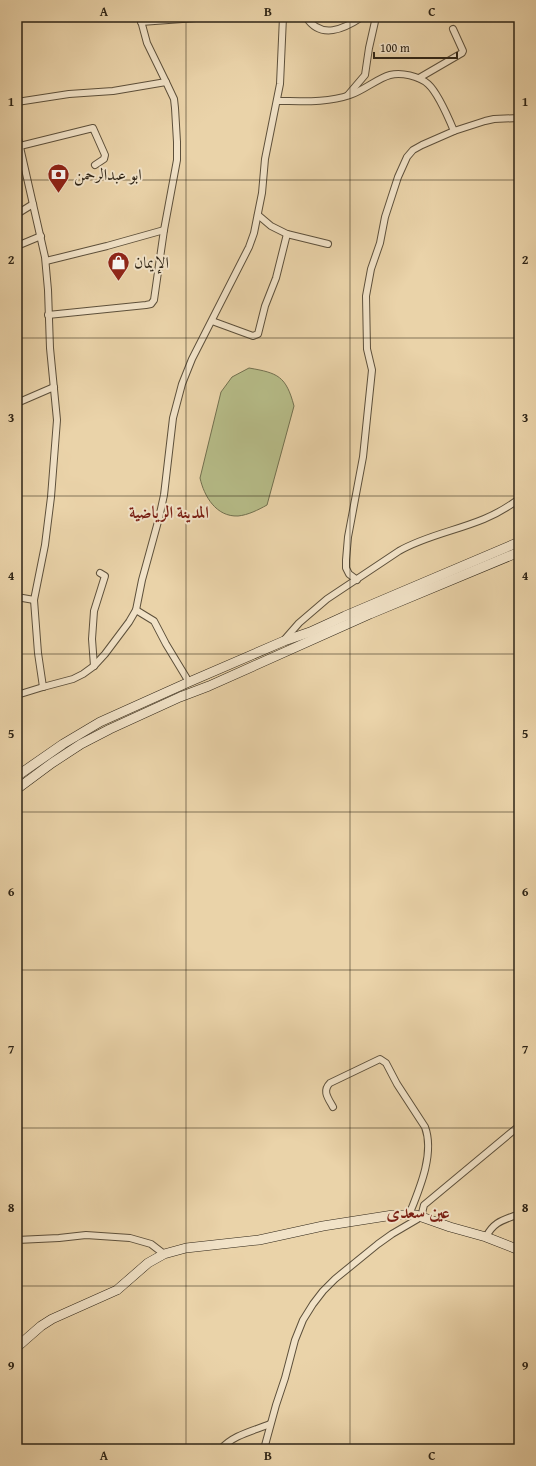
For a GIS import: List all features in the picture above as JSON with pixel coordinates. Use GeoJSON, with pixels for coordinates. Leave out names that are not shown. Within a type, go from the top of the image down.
{"type":"FeatureCollection","features":[{"type":"Feature","properties":{"kind":"main road"},"geometry":{"type":"LineString","coordinates":[[17,776],[63,744],[92,727],[189,682],[284,641],[310,632],[519,542]]}},
{"type":"Feature","properties":{"kind":"main road"},"geometry":{"type":"LineString","coordinates":[[17,789],[81,744],[110,729],[370,614],[519,552]]}},
{"type":"Feature","properties":{"kind":"main road"},"geometry":{"type":"LineString","coordinates":[[17,1347],[41,1326],[52,1319],[117,1290],[148,1263],[164,1254],[199,1246],[271,1238],[324,1226],[393,1215],[409,1215],[422,1217],[450,1227],[509,1244],[519,1250]]}},
{"type":"Feature","properties":{"kind":"street"},"geometry":{"type":"LineString","coordinates":[[17,695],[73,679],[94,666],[112,646],[136,610],[142,580],[164,494],[166,463],[175,405],[192,359],[249,247],[254,233],[262,193],[265,159],[277,101],[281,71],[283,17]]}},
{"type":"Feature","properties":{"kind":"street"},"geometry":{"type":"LineString","coordinates":[[306,17],[314,26],[324,31],[340,28],[362,17]]}},
{"type":"Feature","properties":{"kind":"street"},"geometry":{"type":"LineString","coordinates":[[347,96],[365,75],[376,17]]}},
{"type":"Feature","properties":{"kind":"street"},"geometry":{"type":"LineString","coordinates":[[48,315],[133,307],[151,304],[154,298],[164,230],[174,178],[177,120],[174,99],[147,43],[141,19],[196,18]]}},
{"type":"Feature","properties":{"kind":"street"},"geometry":{"type":"LineString","coordinates":[[419,78],[462,53],[463,51],[453,29]]}},
{"type":"Feature","properties":{"kind":"street"},"geometry":{"type":"LineString","coordinates":[[277,101],[325,100],[347,96],[366,88],[391,74],[402,74],[419,78],[429,85],[447,115],[454,131]]}},
{"type":"Feature","properties":{"kind":"street"},"geometry":{"type":"LineString","coordinates":[[17,102],[69,94],[113,91],[166,82]]}},
{"type":"Feature","properties":{"kind":"street"},"geometry":{"type":"LineString","coordinates":[[357,580],[348,574],[346,560],[348,537],[363,457],[372,370],[367,349],[367,283],[380,243],[385,217],[398,177],[407,157],[413,150],[422,145],[454,131],[494,119],[519,118]]}},
{"type":"Feature","properties":{"kind":"street"},"geometry":{"type":"LineString","coordinates":[[20,146],[93,128],[105,156],[104,159],[95,165]]}},
{"type":"Feature","properties":{"kind":"street"},"geometry":{"type":"LineString","coordinates":[[17,134],[46,261],[48,315],[56,420],[53,484],[45,545],[34,600],[38,653],[43,687]]}},
{"type":"Feature","properties":{"kind":"street"},"geometry":{"type":"LineString","coordinates":[[17,214],[33,204]]}},
{"type":"Feature","properties":{"kind":"street"},"geometry":{"type":"LineString","coordinates":[[258,215],[271,226],[287,234],[328,244]]}},
{"type":"Feature","properties":{"kind":"street"},"geometry":{"type":"LineString","coordinates":[[46,261],[164,230]]}},
{"type":"Feature","properties":{"kind":"street"},"geometry":{"type":"LineString","coordinates":[[212,321],[253,336],[258,334],[265,306],[276,278],[287,234]]}},
{"type":"Feature","properties":{"kind":"street"},"geometry":{"type":"LineString","coordinates":[[17,246],[41,236]]}},
{"type":"Feature","properties":{"kind":"street"},"geometry":{"type":"LineString","coordinates":[[17,404],[54,387]]}},
{"type":"Feature","properties":{"kind":"street"},"geometry":{"type":"LineString","coordinates":[[284,641],[310,612],[327,599],[410,545],[434,535],[485,519],[501,511],[519,499]]}},
{"type":"Feature","properties":{"kind":"street"},"geometry":{"type":"LineString","coordinates":[[94,666],[92,639],[94,611],[105,576],[100,573]]}},
{"type":"Feature","properties":{"kind":"street"},"geometry":{"type":"LineString","coordinates":[[17,598],[34,600]]}},
{"type":"Feature","properties":{"kind":"street"},"geometry":{"type":"LineString","coordinates":[[136,610],[154,621],[189,682]]}},
{"type":"Feature","properties":{"kind":"street"},"geometry":{"type":"LineString","coordinates":[[333,1107],[326,1094],[327,1086],[330,1083],[380,1060],[386,1063],[397,1084],[426,1127],[428,1134],[429,1142],[425,1167],[409,1215]]}},
{"type":"Feature","properties":{"kind":"street"},"geometry":{"type":"LineString","coordinates":[[264,1449],[270,1424],[296,1340],[303,1320],[312,1304],[335,1280],[378,1244],[392,1234],[422,1217],[424,1205],[519,1126]]}},
{"type":"Feature","properties":{"kind":"street"},"geometry":{"type":"LineString","coordinates":[[486,1237],[490,1229],[499,1221],[519,1214]]}},
{"type":"Feature","properties":{"kind":"street"},"geometry":{"type":"LineString","coordinates":[[17,1240],[67,1238],[86,1235],[130,1238],[151,1244],[164,1254]]}},
{"type":"Feature","properties":{"kind":"street"},"geometry":{"type":"LineString","coordinates":[[221,1449],[225,1444],[237,1437],[270,1424]]}},
{"type":"Feature","properties":{"kind":"green space"},"geometry":{"type":"Polygon","coordinates":[[[249,368],[274,374],[284,382],[288,388],[294,406],[267,505],[245,515],[238,516],[223,513],[212,504],[205,492],[200,478],[221,392],[232,377],[249,368]]]}},
{"type":"Feature","properties":{"kind":"place","name":"ابو عبدالرحمن"},"geometry":{"type":"Point","coordinates":[59,194]}},
{"type":"Feature","properties":{"kind":"place","name":"الإيمان"},"geometry":{"type":"Point","coordinates":[119,282]}},
{"type":"Feature","properties":{"kind":"district","name":"المدينة الرياضية"},"geometry":{"type":"Point","coordinates":[169,512]}},
{"type":"Feature","properties":{"kind":"district","name":"عين سعدى"},"geometry":{"type":"Point","coordinates":[418,1212]}}]}
